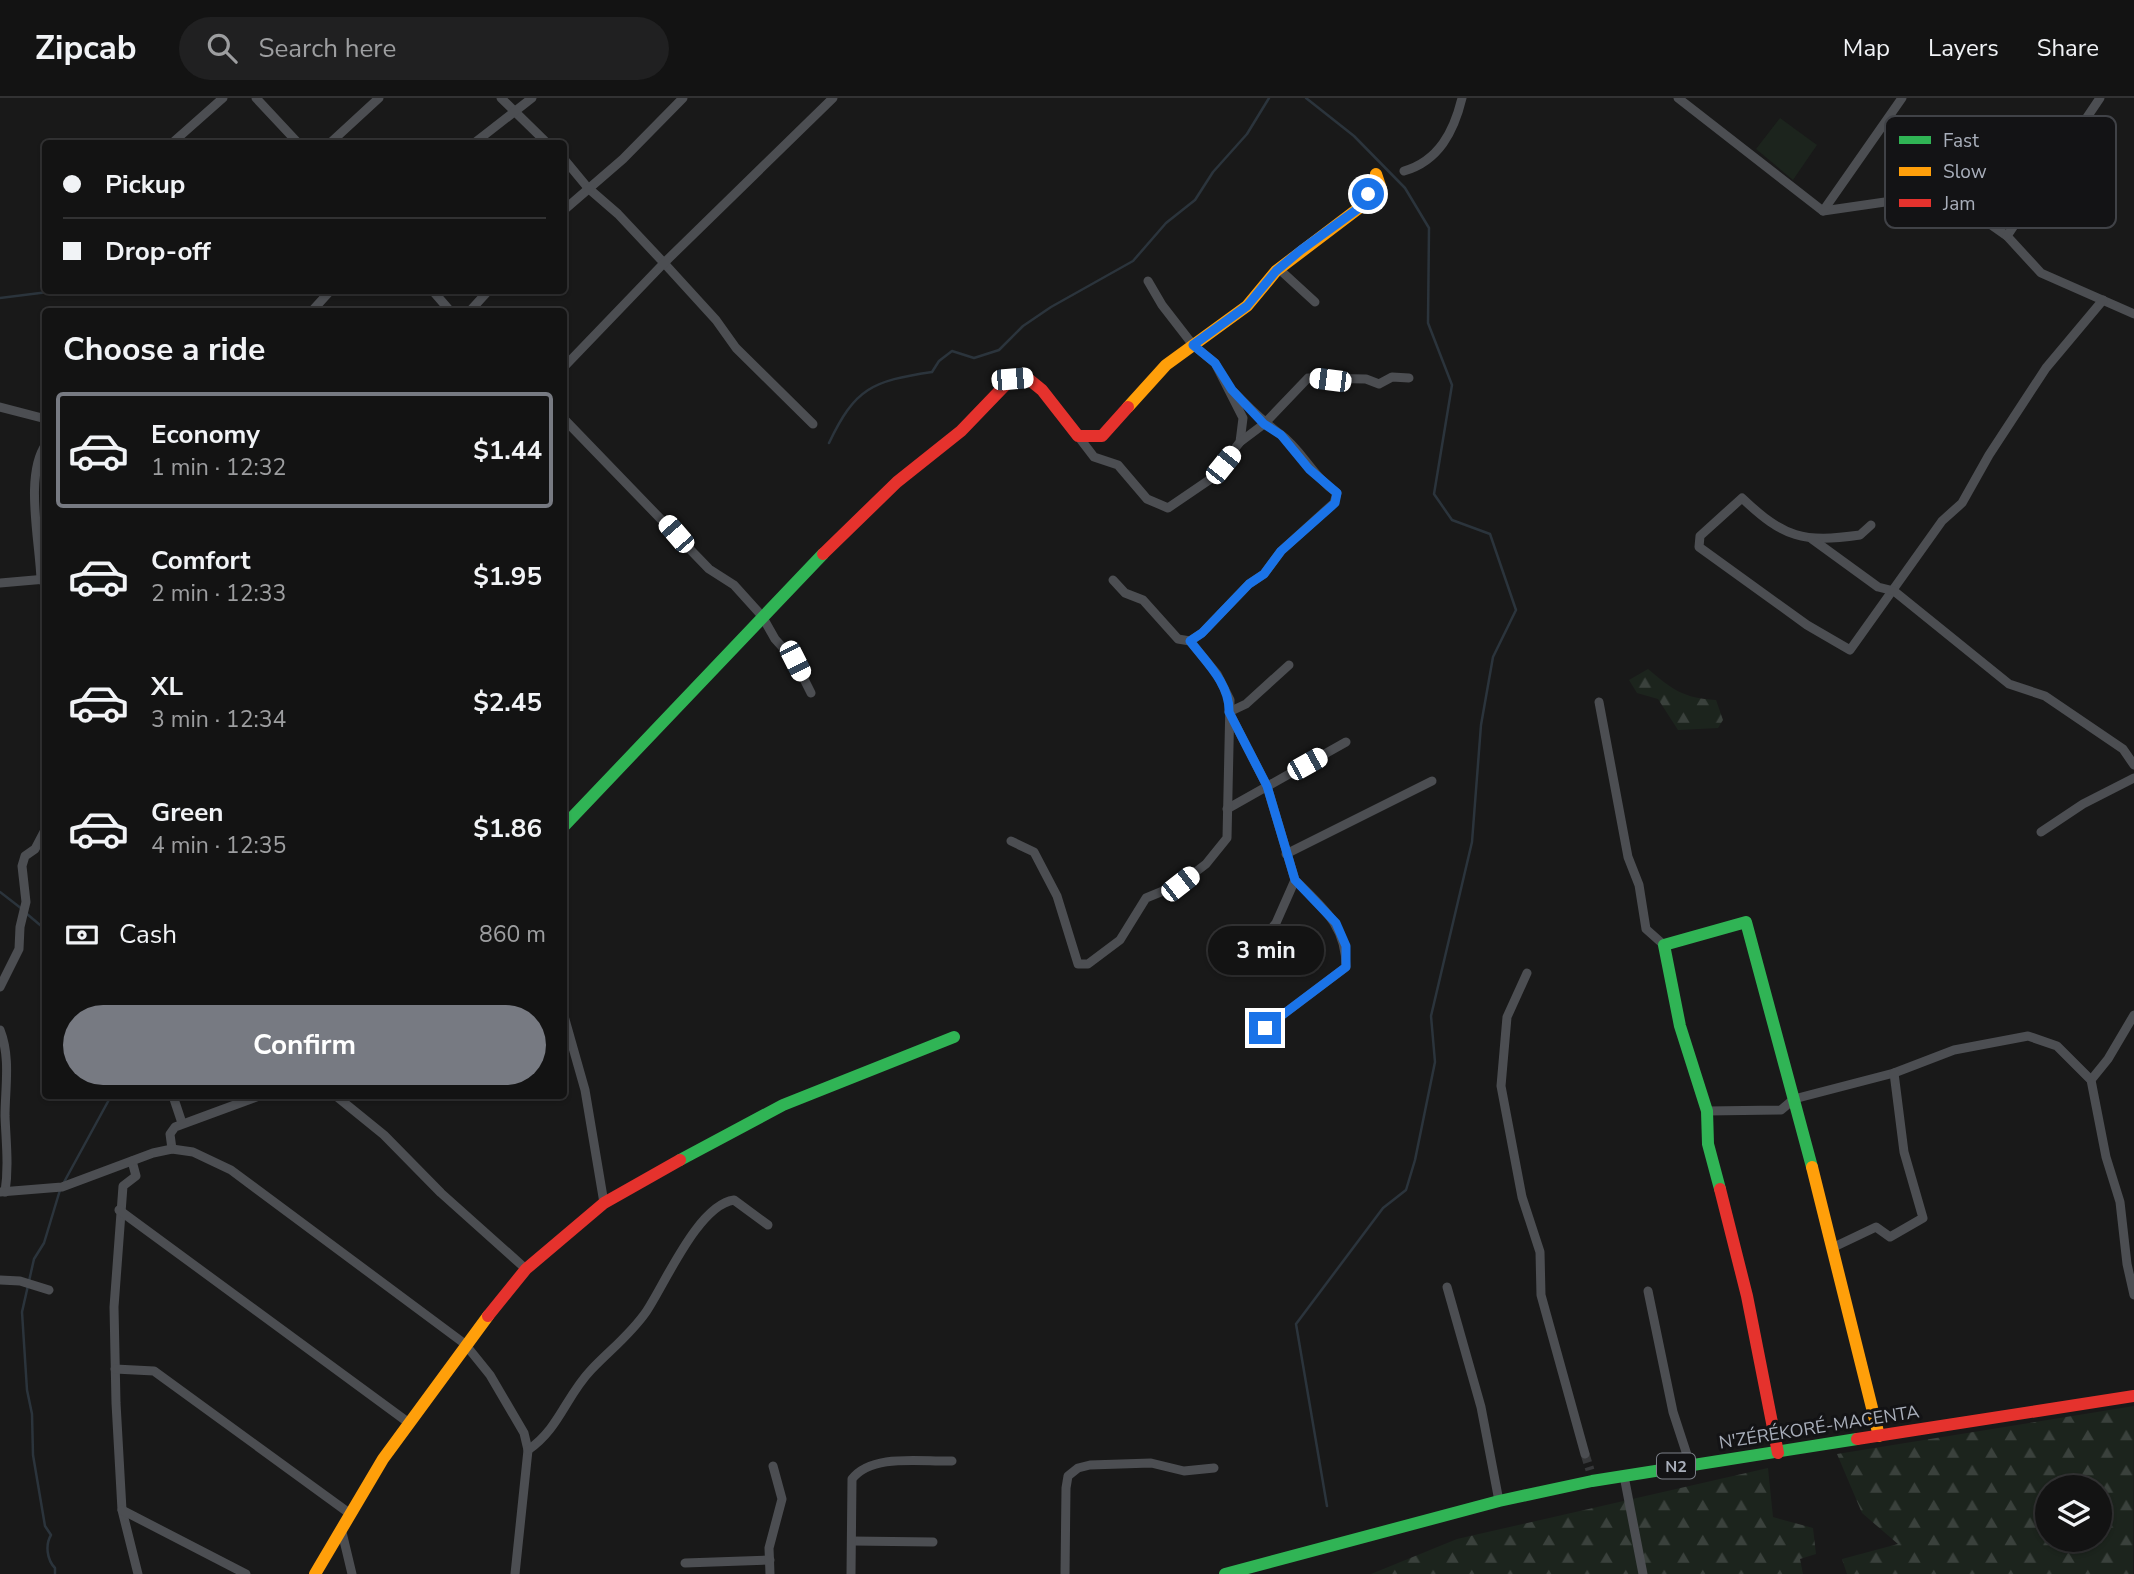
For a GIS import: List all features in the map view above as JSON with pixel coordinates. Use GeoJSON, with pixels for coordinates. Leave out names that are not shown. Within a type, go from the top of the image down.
{"type":"FeatureCollection","features":[{"type":"Feature","properties":{"kind":"main road"},"geometry":{"type":"LineString","coordinates":[[567,823],[762,616],[897,482],[961,431],[1012,379],[1026,377],[1042,390],[1078,436],[1102,436],[1166,365],[1247,306],[1279,269],[1359,208],[1368,194],[1381,188],[1376,174]]}},
{"type":"Feature","properties":{"kind":"main road"},"geometry":{"type":"LineString","coordinates":[[1778,1453],[1747,1296],[1708,1144],[1707,1111],[1680,1026],[1664,945],[1746,922],[1834,1247],[1879,1436]]}},
{"type":"Feature","properties":{"kind":"main road"},"geometry":{"type":"LineString","coordinates":[[315,1574],[349,1513],[465,1344],[526,1269],[604,1203],[783,1105],[954,1037]]}},
{"type":"Feature","properties":{"kind":"main road","name":"N'ZÉRÉKORÉ-MACENTA"},"geometry":{"type":"LineString","coordinates":[[1225,1574],[1591,1476],[1624,1476],[2134,1396]]}},
{"type":"Feature","properties":{"kind":"street"},"geometry":{"type":"LineString","coordinates":[[176,140],[223,98]]}},
{"type":"Feature","properties":{"kind":"street"},"geometry":{"type":"LineString","coordinates":[[256,98],[295,140]]}},
{"type":"Feature","properties":{"kind":"street"},"geometry":{"type":"LineString","coordinates":[[333,140],[379,98]]}},
{"type":"Feature","properties":{"kind":"street"},"geometry":{"type":"LineString","coordinates":[[501,98],[544,140]]}},
{"type":"Feature","properties":{"kind":"street"},"geometry":{"type":"LineString","coordinates":[[477,140],[531,98]]}},
{"type":"Feature","properties":{"kind":"street"},"geometry":{"type":"LineString","coordinates":[[567,207],[623,159],[682,98]]}},
{"type":"Feature","properties":{"kind":"street"},"geometry":{"type":"LineString","coordinates":[[567,364],[664,263],[833,98]]}},
{"type":"Feature","properties":{"kind":"street"},"geometry":{"type":"LineString","coordinates":[[1404,171],[1419,167],[1444,145],[1457,120],[1462,98]]}},
{"type":"Feature","properties":{"kind":"street"},"geometry":{"type":"LineString","coordinates":[[1889,116],[1902,98]]}},
{"type":"Feature","properties":{"kind":"street"},"geometry":{"type":"LineString","coordinates":[[2087,116],[2099,98]]}},
{"type":"Feature","properties":{"kind":"street"},"geometry":{"type":"LineString","coordinates":[[1683,99],[1823,211],[1885,202]]}},
{"type":"Feature","properties":{"kind":"street"},"geometry":{"type":"LineString","coordinates":[[1823,211],[1885,122]]}},
{"type":"Feature","properties":{"kind":"street"},"geometry":{"type":"LineString","coordinates":[[567,163],[588,188],[618,214],[716,320],[736,348],[813,424]]}},
{"type":"Feature","properties":{"kind":"street"},"geometry":{"type":"LineString","coordinates":[[1996,228],[2007,236],[2041,273],[2134,314]]}},
{"type":"Feature","properties":{"kind":"street"},"geometry":{"type":"LineString","coordinates":[[2007,236],[2012,228]]}},
{"type":"Feature","properties":{"kind":"street"},"geometry":{"type":"LineString","coordinates":[[1279,269],[1315,302]]}},
{"type":"Feature","properties":{"kind":"street"},"geometry":{"type":"LineString","coordinates":[[1148,281],[1161,305],[1193,345],[1215,363],[1232,390],[1243,418],[1240,442]]}},
{"type":"Feature","properties":{"kind":"street"},"geometry":{"type":"LineString","coordinates":[[315,308],[327,294]]}},
{"type":"Feature","properties":{"kind":"street"},"geometry":{"type":"LineString","coordinates":[[435,294],[448,308]]}},
{"type":"Feature","properties":{"kind":"street"},"geometry":{"type":"LineString","coordinates":[[473,308],[485,294]]}},
{"type":"Feature","properties":{"kind":"street"},"geometry":{"type":"LineString","coordinates":[[1871,525],[1860,535],[1800,539],[1779,528],[1742,498],[1700,536],[1699,547],[1807,625],[1850,650],[1895,591],[1942,522],[1962,503],[1989,455],[2046,368],[2103,300]]}},
{"type":"Feature","properties":{"kind":"street"},"geometry":{"type":"LineString","coordinates":[[1078,436],[1094,457],[1118,465],[1147,499],[1168,508],[1212,478],[1240,442],[1264,424],[1308,377],[1366,379],[1378,384],[1392,377],[1409,378]]}},
{"type":"Feature","properties":{"kind":"street"},"geometry":{"type":"LineString","coordinates":[[1190,641],[1202,633],[1249,584],[1264,574],[1281,551],[1335,503],[1337,493],[1309,469],[1281,435],[1264,424],[1232,390]]}},
{"type":"Feature","properties":{"kind":"street"},"geometry":{"type":"LineString","coordinates":[[0,407],[42,418]]}},
{"type":"Feature","properties":{"kind":"street"},"geometry":{"type":"LineString","coordinates":[[567,422],[709,569],[733,585],[762,616],[775,639],[795,661],[811,693]]}},
{"type":"Feature","properties":{"kind":"street"},"geometry":{"type":"LineString","coordinates":[[42,449],[34,477],[42,559]]}},
{"type":"Feature","properties":{"kind":"street"},"geometry":{"type":"LineString","coordinates":[[1812,538],[1878,587],[1895,591],[2009,684],[2054,702],[2123,749],[2134,765]]}},
{"type":"Feature","properties":{"kind":"street"},"geometry":{"type":"LineString","coordinates":[[0,583],[42,579]]}},
{"type":"Feature","properties":{"kind":"street"},"geometry":{"type":"LineString","coordinates":[[1011,841],[1034,852],[1057,896],[1079,964],[1088,964],[1120,940],[1146,898],[1180,884],[1206,864],[1227,838],[1230,700],[1217,674],[1190,641],[1178,639],[1143,600],[1125,593],[1113,580]]}},
{"type":"Feature","properties":{"kind":"street"},"geometry":{"type":"LineString","coordinates":[[1229,712],[1247,704],[1289,665]]}},
{"type":"Feature","properties":{"kind":"street"},"geometry":{"type":"LineString","coordinates":[[1599,702],[1626,846],[1639,885],[1646,929],[1664,945]]}},
{"type":"Feature","properties":{"kind":"street"},"geometry":{"type":"LineString","coordinates":[[1229,712],[1267,786],[1295,880],[1336,923],[1346,946],[1346,967],[1265,1028]]}},
{"type":"Feature","properties":{"kind":"street"},"geometry":{"type":"LineString","coordinates":[[1227,810],[1346,742]]}},
{"type":"Feature","properties":{"kind":"street"},"geometry":{"type":"LineString","coordinates":[[2041,832],[2083,804],[2134,778]]}},
{"type":"Feature","properties":{"kind":"street"},"geometry":{"type":"LineString","coordinates":[[1286,854],[1432,781]]}},
{"type":"Feature","properties":{"kind":"street"},"geometry":{"type":"LineString","coordinates":[[0,987],[19,949],[20,927],[26,902],[22,866],[42,834]]}},
{"type":"Feature","properties":{"kind":"street"},"geometry":{"type":"LineString","coordinates":[[1240,968],[1276,923],[1295,880]]}},
{"type":"Feature","properties":{"kind":"street"},"geometry":{"type":"LineString","coordinates":[[1527,973],[1507,1017],[1501,1086],[1522,1197],[1539,1252],[1541,1294],[1585,1454]]}},
{"type":"Feature","properties":{"kind":"street"},"geometry":{"type":"LineString","coordinates":[[2091,1080],[2108,1059],[2134,1015]]}},
{"type":"Feature","properties":{"kind":"street"},"geometry":{"type":"LineString","coordinates":[[567,1026],[586,1090],[604,1203]]}},
{"type":"Feature","properties":{"kind":"street"},"geometry":{"type":"LineString","coordinates":[[0,1030],[4,1041],[8,1170],[2,1192],[62,1187],[132,1161],[172,1150],[193,1152],[231,1170],[465,1344],[497,1387],[524,1433],[528,1450],[515,1574]]}},
{"type":"Feature","properties":{"kind":"street"},"geometry":{"type":"LineString","coordinates":[[1707,1111],[1782,1110],[1794,1099],[1894,1073],[1954,1050],[2028,1036],[2057,1046],[2091,1080],[2106,1157],[2120,1202],[2127,1264],[2134,1295]]}},
{"type":"Feature","properties":{"kind":"street"},"geometry":{"type":"LineString","coordinates":[[1834,1247],[1876,1227],[1890,1237],[1923,1218],[1904,1152],[1894,1073]]}},
{"type":"Feature","properties":{"kind":"street"},"geometry":{"type":"LineString","coordinates":[[174,1099],[182,1123]]}},
{"type":"Feature","properties":{"kind":"street"},"geometry":{"type":"LineString","coordinates":[[172,1150],[170,1134],[182,1123],[250,1099]]}},
{"type":"Feature","properties":{"kind":"street"},"geometry":{"type":"LineString","coordinates":[[340,1099],[384,1135],[441,1193],[526,1269]]}},
{"type":"Feature","properties":{"kind":"street"},"geometry":{"type":"LineString","coordinates":[[132,1161],[136,1176],[123,1186],[120,1210],[114,1307],[122,1510],[138,1574]]}},
{"type":"Feature","properties":{"kind":"street"},"geometry":{"type":"LineString","coordinates":[[528,1450],[545,1438],[591,1369],[626,1338],[649,1309],[675,1259],[722,1204],[734,1200],[768,1225]]}},
{"type":"Feature","properties":{"kind":"street"},"geometry":{"type":"LineString","coordinates":[[120,1210],[409,1423]]}},
{"type":"Feature","properties":{"kind":"street"},"geometry":{"type":"LineString","coordinates":[[0,1280],[20,1281],[49,1290]]}},
{"type":"Feature","properties":{"kind":"street"},"geometry":{"type":"LineString","coordinates":[[1447,1287],[1481,1407],[1499,1501]]}},
{"type":"Feature","properties":{"kind":"street"},"geometry":{"type":"LineString","coordinates":[[1648,1291],[1673,1412],[1690,1464]]}},
{"type":"Feature","properties":{"kind":"street"},"geometry":{"type":"LineString","coordinates":[[116,1369],[155,1371],[349,1513]]}},
{"type":"Feature","properties":{"kind":"street"},"geometry":{"type":"LineString","coordinates":[[851,1574],[852,1479],[859,1470],[873,1464],[952,1461]]}},
{"type":"Feature","properties":{"kind":"street"},"geometry":{"type":"LineString","coordinates":[[1065,1574],[1066,1488],[1068,1476],[1078,1468],[1128,1463],[1151,1463],[1184,1471],[1214,1468]]}},
{"type":"Feature","properties":{"kind":"street"},"geometry":{"type":"LineString","coordinates":[[770,1574],[769,1548],[782,1499],[773,1466]]}},
{"type":"Feature","properties":{"kind":"street"},"geometry":{"type":"LineString","coordinates":[[1624,1476],[1643,1574]]}},
{"type":"Feature","properties":{"kind":"street"},"geometry":{"type":"LineString","coordinates":[[122,1510],[246,1574]]}},
{"type":"Feature","properties":{"kind":"street"},"geometry":{"type":"LineString","coordinates":[[341,1527],[352,1574]]}},
{"type":"Feature","properties":{"kind":"street"},"geometry":{"type":"LineString","coordinates":[[852,1541],[933,1542]]}},
{"type":"Feature","properties":{"kind":"street"},"geometry":{"type":"LineString","coordinates":[[685,1563],[770,1560]]}},
{"type":"Feature","properties":{"kind":"green space"},"geometry":{"type":"Polygon","coordinates":[[[1780,118],[1817,145],[1793,180],[1756,149],[1780,118]]]}},
{"type":"Feature","properties":{"kind":"green space"},"geometry":{"type":"Polygon","coordinates":[[[1648,669],[1679,692],[1716,700],[1723,720],[1718,728],[1678,730],[1658,699],[1637,693],[1629,680],[1648,669]]]}},
{"type":"Feature","properties":{"kind":"green space"},"geometry":{"type":"Polygon","coordinates":[[[2134,1406],[2133,1574],[1847,1574],[1842,1559],[1898,1544],[1862,1513],[1837,1454],[2134,1406]]]}},
{"type":"Feature","properties":{"kind":"green space"},"geometry":{"type":"Polygon","coordinates":[[[1768,1468],[1773,1517],[1813,1528],[1816,1554],[1800,1559],[1803,1574],[1371,1574],[1457,1539],[1768,1468]]]}},
{"type":"Feature","properties":{"kind":"waterway"},"geometry":{"type":"LineString","coordinates":[[829,443],[848,410],[868,390],[894,379],[932,372],[939,361],[952,351],[974,358],[999,350],[1023,326],[1051,307],[1133,261],[1166,223],[1195,200],[1213,172],[1247,134],[1269,98]]}},
{"type":"Feature","properties":{"kind":"waterway"},"geometry":{"type":"LineString","coordinates":[[1306,98],[1354,136],[1405,188],[1429,228],[1428,323],[1452,385],[1434,494],[1452,520],[1490,534],[1516,610],[1493,657],[1481,725],[1472,842],[1431,1016],[1435,1062],[1415,1160],[1406,1190],[1383,1208],[1296,1324],[1327,1506]]}},
{"type":"Feature","properties":{"kind":"waterway"},"geometry":{"type":"LineString","coordinates":[[0,298],[42,293]]}},
{"type":"Feature","properties":{"kind":"waterway"},"geometry":{"type":"LineString","coordinates":[[0,892],[22,909]]}},
{"type":"Feature","properties":{"kind":"waterway"},"geometry":{"type":"LineString","coordinates":[[27,914],[42,927]]}},
{"type":"Feature","properties":{"kind":"waterway"},"geometry":{"type":"LineString","coordinates":[[63,1184],[109,1099]]}},
{"type":"Feature","properties":{"kind":"waterway"},"geometry":{"type":"LineString","coordinates":[[55,1574],[48,1552],[51,1535],[45,1526],[33,1455],[32,1414],[27,1390],[22,1312],[34,1259],[44,1243],[60,1190]]}},
{"type":"Feature","properties":{"kind":"tunnel"},"geometry":{"type":"LineString","coordinates":[[1585,1454],[1590,1470]]}},
{"type":"Feature","properties":{"kind":"traffic: fast"},"geometry":{"type":"LineString","coordinates":[[567,823],[823,554]]}},
{"type":"Feature","properties":{"kind":"traffic: fast"},"geometry":{"type":"LineString","coordinates":[[1720,1189],[1708,1144],[1707,1111],[1680,1026],[1664,945],[1746,922],[1812,1167]]}},
{"type":"Feature","properties":{"kind":"traffic: fast"},"geometry":{"type":"LineString","coordinates":[[680,1160],[783,1105],[954,1037]]}},
{"type":"Feature","properties":{"kind":"traffic: fast"},"geometry":{"type":"LineString","coordinates":[[1225,1574],[1499,1501],[1592,1481],[1857,1439]]}},
{"type":"Feature","properties":{"kind":"traffic: slow"},"geometry":{"type":"LineString","coordinates":[[1128,407],[1166,365],[1247,306],[1276,271],[1359,208],[1368,194],[1381,189],[1376,174]]}},
{"type":"Feature","properties":{"kind":"traffic: slow"},"geometry":{"type":"LineString","coordinates":[[1812,1167],[1879,1436]]}},
{"type":"Feature","properties":{"kind":"traffic: slow"},"geometry":{"type":"LineString","coordinates":[[315,1574],[383,1459],[488,1316]]}},
{"type":"Feature","properties":{"kind":"traffic: jam"},"geometry":{"type":"LineString","coordinates":[[823,554],[897,482],[961,431],[1012,378],[1026,377],[1042,390],[1078,436],[1102,436],[1128,407]]}},
{"type":"Feature","properties":{"kind":"traffic: jam"},"geometry":{"type":"LineString","coordinates":[[488,1316],[526,1269],[604,1203],[680,1160]]}},
{"type":"Feature","properties":{"kind":"traffic: jam"},"geometry":{"type":"LineString","coordinates":[[1720,1189],[1747,1296],[1778,1453]]}},
{"type":"Feature","properties":{"kind":"traffic: jam"},"geometry":{"type":"LineString","coordinates":[[1857,1439],[2134,1396]]}},
{"type":"Feature","properties":{"kind":"route"},"geometry":{"type":"LineString","coordinates":[[1265,1028],[1346,967],[1346,946],[1336,923],[1295,880],[1267,786],[1229,712],[1230,700],[1217,674],[1190,641],[1240,597],[1249,584],[1264,574],[1281,551],[1335,503],[1337,493],[1309,469],[1281,435],[1264,424],[1232,390],[1215,363],[1200,354],[1193,345],[1247,306],[1276,271],[1359,208],[1368,194]]}}]}
